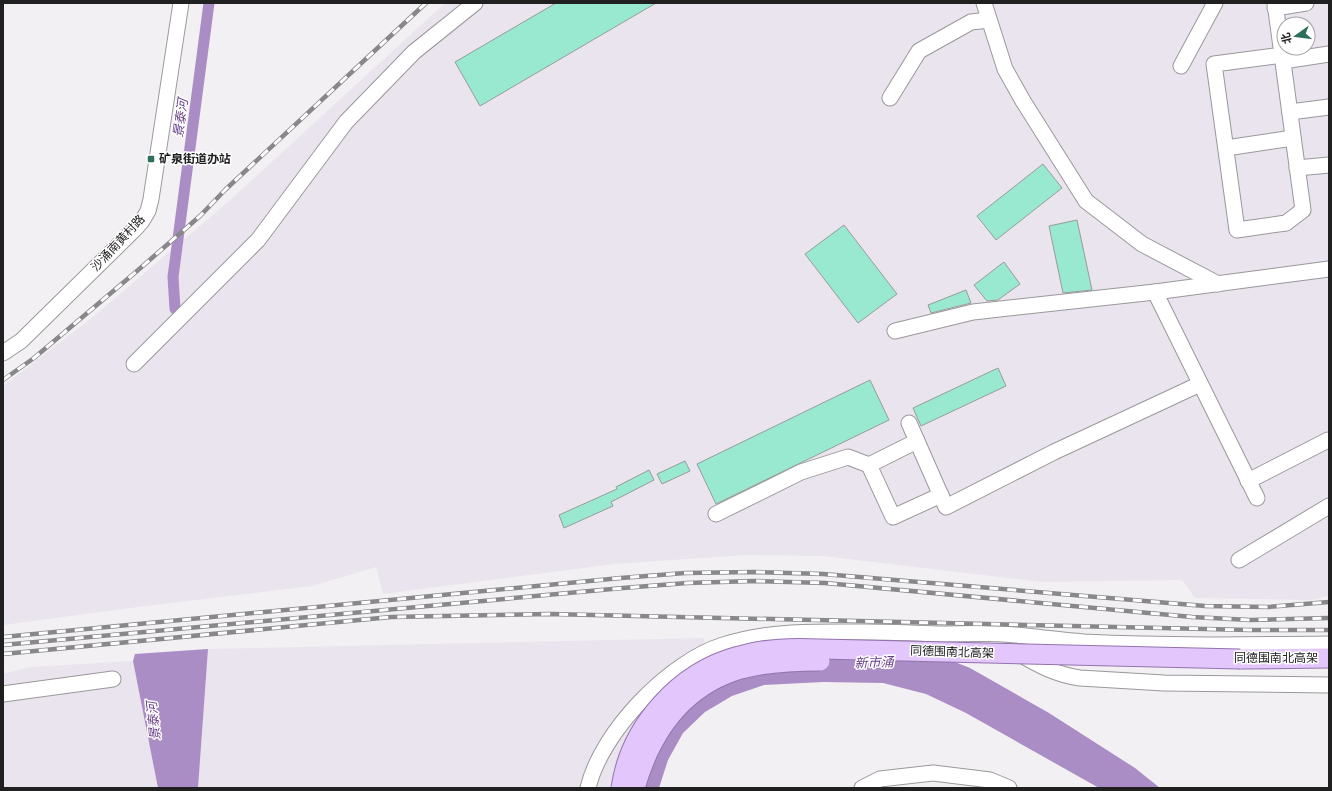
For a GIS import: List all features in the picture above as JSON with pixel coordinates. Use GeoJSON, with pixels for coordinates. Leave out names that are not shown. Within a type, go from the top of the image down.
{"type":"FeatureCollection","features":[{"type":"Feature","properties":{"kind":"main road","name":"同德围南北高架"},"geometry":{"type":"LineString","coordinates":[[621,788],[625,769],[633,748],[662,703],[682,685],[702,671],[720,662],[749,653],[778,649],[821,649],[1241,665],[1329,671]]}},
{"type":"Feature","properties":{"kind":"main road","name":"同德围南北高架"},"geometry":{"type":"LineString","coordinates":[[635,788],[652,742],[676,709],[709,683],[722,676],[750,667],[776,663],[831,661],[1241,665],[1329,658]]}},
{"type":"Feature","properties":{"kind":"street","name":"沙涌南黄村路"},"geometry":{"type":"LineString","coordinates":[[3,353],[21,341],[135,229],[148,211],[155,178],[181,3]]}},
{"type":"Feature","properties":{"kind":"street"},"geometry":{"type":"LineString","coordinates":[[134,364],[258,240],[346,122],[414,52],[475,3]]}},
{"type":"Feature","properties":{"kind":"street"},"geometry":{"type":"LineString","coordinates":[[984,3],[1005,69],[1017,91],[1086,201],[1142,244],[1218,284]]}},
{"type":"Feature","properties":{"kind":"street"},"geometry":{"type":"LineString","coordinates":[[1181,66],[1215,3]]}},
{"type":"Feature","properties":{"kind":"street"},"geometry":{"type":"LineString","coordinates":[[1306,3],[1275,5],[1282,58],[1290,112],[1303,210],[1286,223],[1237,230],[1214,64],[1282,58],[1329,54]]}},
{"type":"Feature","properties":{"kind":"street"},"geometry":{"type":"LineString","coordinates":[[890,98],[919,51],[971,22],[989,20]]}},
{"type":"Feature","properties":{"kind":"street"},"geometry":{"type":"LineString","coordinates":[[1290,112],[1329,107]]}},
{"type":"Feature","properties":{"kind":"street"},"geometry":{"type":"LineString","coordinates":[[1226,148],[1293,138]]}},
{"type":"Feature","properties":{"kind":"street"},"geometry":{"type":"LineString","coordinates":[[1297,168],[1329,165]]}},
{"type":"Feature","properties":{"kind":"street"},"geometry":{"type":"LineString","coordinates":[[895,331],[973,312],[1155,292],[1329,269]]}},
{"type":"Feature","properties":{"kind":"street"},"geometry":{"type":"LineString","coordinates":[[1155,292],[1256,498]]}},
{"type":"Feature","properties":{"kind":"street"},"geometry":{"type":"LineString","coordinates":[[909,423],[946,507],[1054,452],[1200,384]]}},
{"type":"Feature","properties":{"kind":"street"},"geometry":{"type":"LineString","coordinates":[[1248,481],[1328,440]]}},
{"type":"Feature","properties":{"kind":"street"},"geometry":{"type":"LineString","coordinates":[[869,464],[917,441]]}},
{"type":"Feature","properties":{"kind":"street"},"geometry":{"type":"LineString","coordinates":[[716,514],[801,472],[848,456],[869,464],[894,517],[941,495]]}},
{"type":"Feature","properties":{"kind":"street"},"geometry":{"type":"LineString","coordinates":[[1239,560],[1329,506]]}},
{"type":"Feature","properties":{"kind":"street"},"geometry":{"type":"LineString","coordinates":[[588,788],[593,769],[606,743],[641,702],[664,680],[695,658],[721,646],[762,636],[791,632],[1002,634],[1084,642],[1249,645],[1329,644]]}},
{"type":"Feature","properties":{"kind":"street"},"geometry":{"type":"LineString","coordinates":[[940,634],[996,643],[1013,650],[1036,664],[1069,676],[1094,680],[1164,683],[1329,685]]}},
{"type":"Feature","properties":{"kind":"street"},"geometry":{"type":"LineString","coordinates":[[1069,676],[1061,669],[1060,663],[1062,657],[1074,646],[1084,642]]}},
{"type":"Feature","properties":{"kind":"street"},"geometry":{"type":"LineString","coordinates":[[3,694],[113,679]]}},
{"type":"Feature","properties":{"kind":"street"},"geometry":{"type":"LineString","coordinates":[[862,788],[880,779],[933,773],[990,780],[1009,788]]}},
{"type":"Feature","properties":{"kind":"shaded area"},"geometry":{"type":"Polygon","coordinates":[[[445,3],[1329,3],[1329,596],[1311,600],[1195,598],[1182,580],[1042,582],[823,556],[746,555],[614,564],[383,594],[376,567],[312,586],[3,625],[3,386],[93,317],[228,202],[445,3]]]}},
{"type":"Feature","properties":{"kind":"shaded area"},"geometry":{"type":"Polygon","coordinates":[[[704,638],[708,662],[614,788],[198,788],[208,649],[704,638]]]}},
{"type":"Feature","properties":{"kind":"shaded area"},"geometry":{"type":"Polygon","coordinates":[[[133,661],[158,788],[3,788],[3,674],[30,667],[133,661]]]}},
{"type":"Feature","properties":{"kind":"water","name":"新市涌"},"geometry":{"type":"Polygon","coordinates":[[[917,647],[970,668],[1049,713],[1135,768],[1160,788],[1099,788],[966,713],[926,694],[883,683],[823,682],[764,685],[732,696],[705,712],[683,733],[668,760],[659,788],[614,788],[708,662],[917,647]]]}},
{"type":"Feature","properties":{"kind":"water"},"geometry":{"type":"Polygon","coordinates":[[[208,649],[198,788],[158,788],[133,661],[135,654],[208,649]]]}},
{"type":"Feature","properties":{"kind":"building"},"geometry":{"type":"Polygon","coordinates":[[[556,3],[656,3],[480,106],[455,62],[556,3]]]}},
{"type":"Feature","properties":{"kind":"building"},"geometry":{"type":"Polygon","coordinates":[[[1043,164],[1062,188],[996,240],[977,216],[1043,164]]]}},
{"type":"Feature","properties":{"kind":"building"},"geometry":{"type":"Polygon","coordinates":[[[1077,220],[1092,290],[1063,293],[1049,226],[1077,220]]]}},
{"type":"Feature","properties":{"kind":"building"},"geometry":{"type":"Polygon","coordinates":[[[844,225],[897,294],[858,323],[805,254],[844,225]]]}},
{"type":"Feature","properties":{"kind":"building"},"geometry":{"type":"Polygon","coordinates":[[[1004,262],[1020,284],[998,300],[987,301],[974,285],[1004,262]]]}},
{"type":"Feature","properties":{"kind":"building"},"geometry":{"type":"Polygon","coordinates":[[[966,290],[971,303],[931,313],[928,305],[966,290]]]}},
{"type":"Feature","properties":{"kind":"building"},"geometry":{"type":"Polygon","coordinates":[[[998,368],[1006,386],[921,426],[913,408],[998,368]]]}},
{"type":"Feature","properties":{"kind":"building"},"geometry":{"type":"Polygon","coordinates":[[[870,380],[889,420],[716,504],[697,464],[870,380]]]}},
{"type":"Feature","properties":{"kind":"building"},"geometry":{"type":"Polygon","coordinates":[[[685,461],[690,471],[662,484],[657,474],[685,461]]]}},
{"type":"Feature","properties":{"kind":"building"},"geometry":{"type":"Polygon","coordinates":[[[649,470],[654,480],[611,502],[613,506],[564,528],[559,515],[617,489],[616,487],[649,470]]]}},
{"type":"Feature","properties":{"kind":"waterway","name":"景泰河"},"geometry":{"type":"LineString","coordinates":[[175,309],[173,277],[209,3]]}},
{"type":"Feature","properties":{"kind":"railway"},"geometry":{"type":"LineString","coordinates":[[3,380],[34,358],[200,216],[225,190],[426,3]]}},
{"type":"Feature","properties":{"kind":"railway"},"geometry":{"type":"LineString","coordinates":[[3,637],[685,573],[754,572],[823,574],[1205,606],[1268,607],[1329,602]]}},
{"type":"Feature","properties":{"kind":"railway"},"geometry":{"type":"LineString","coordinates":[[3,645],[623,588],[687,583],[754,581],[825,583],[1192,617],[1250,620],[1329,618]]}},
{"type":"Feature","properties":{"kind":"railway"},"geometry":{"type":"LineString","coordinates":[[3,654],[391,617],[550,614],[1250,630],[1329,630]]}},
{"type":"Feature","properties":{"kind":"place","name":"矿泉街道办站"},"geometry":{"type":"Point","coordinates":[151,159]}}]}
